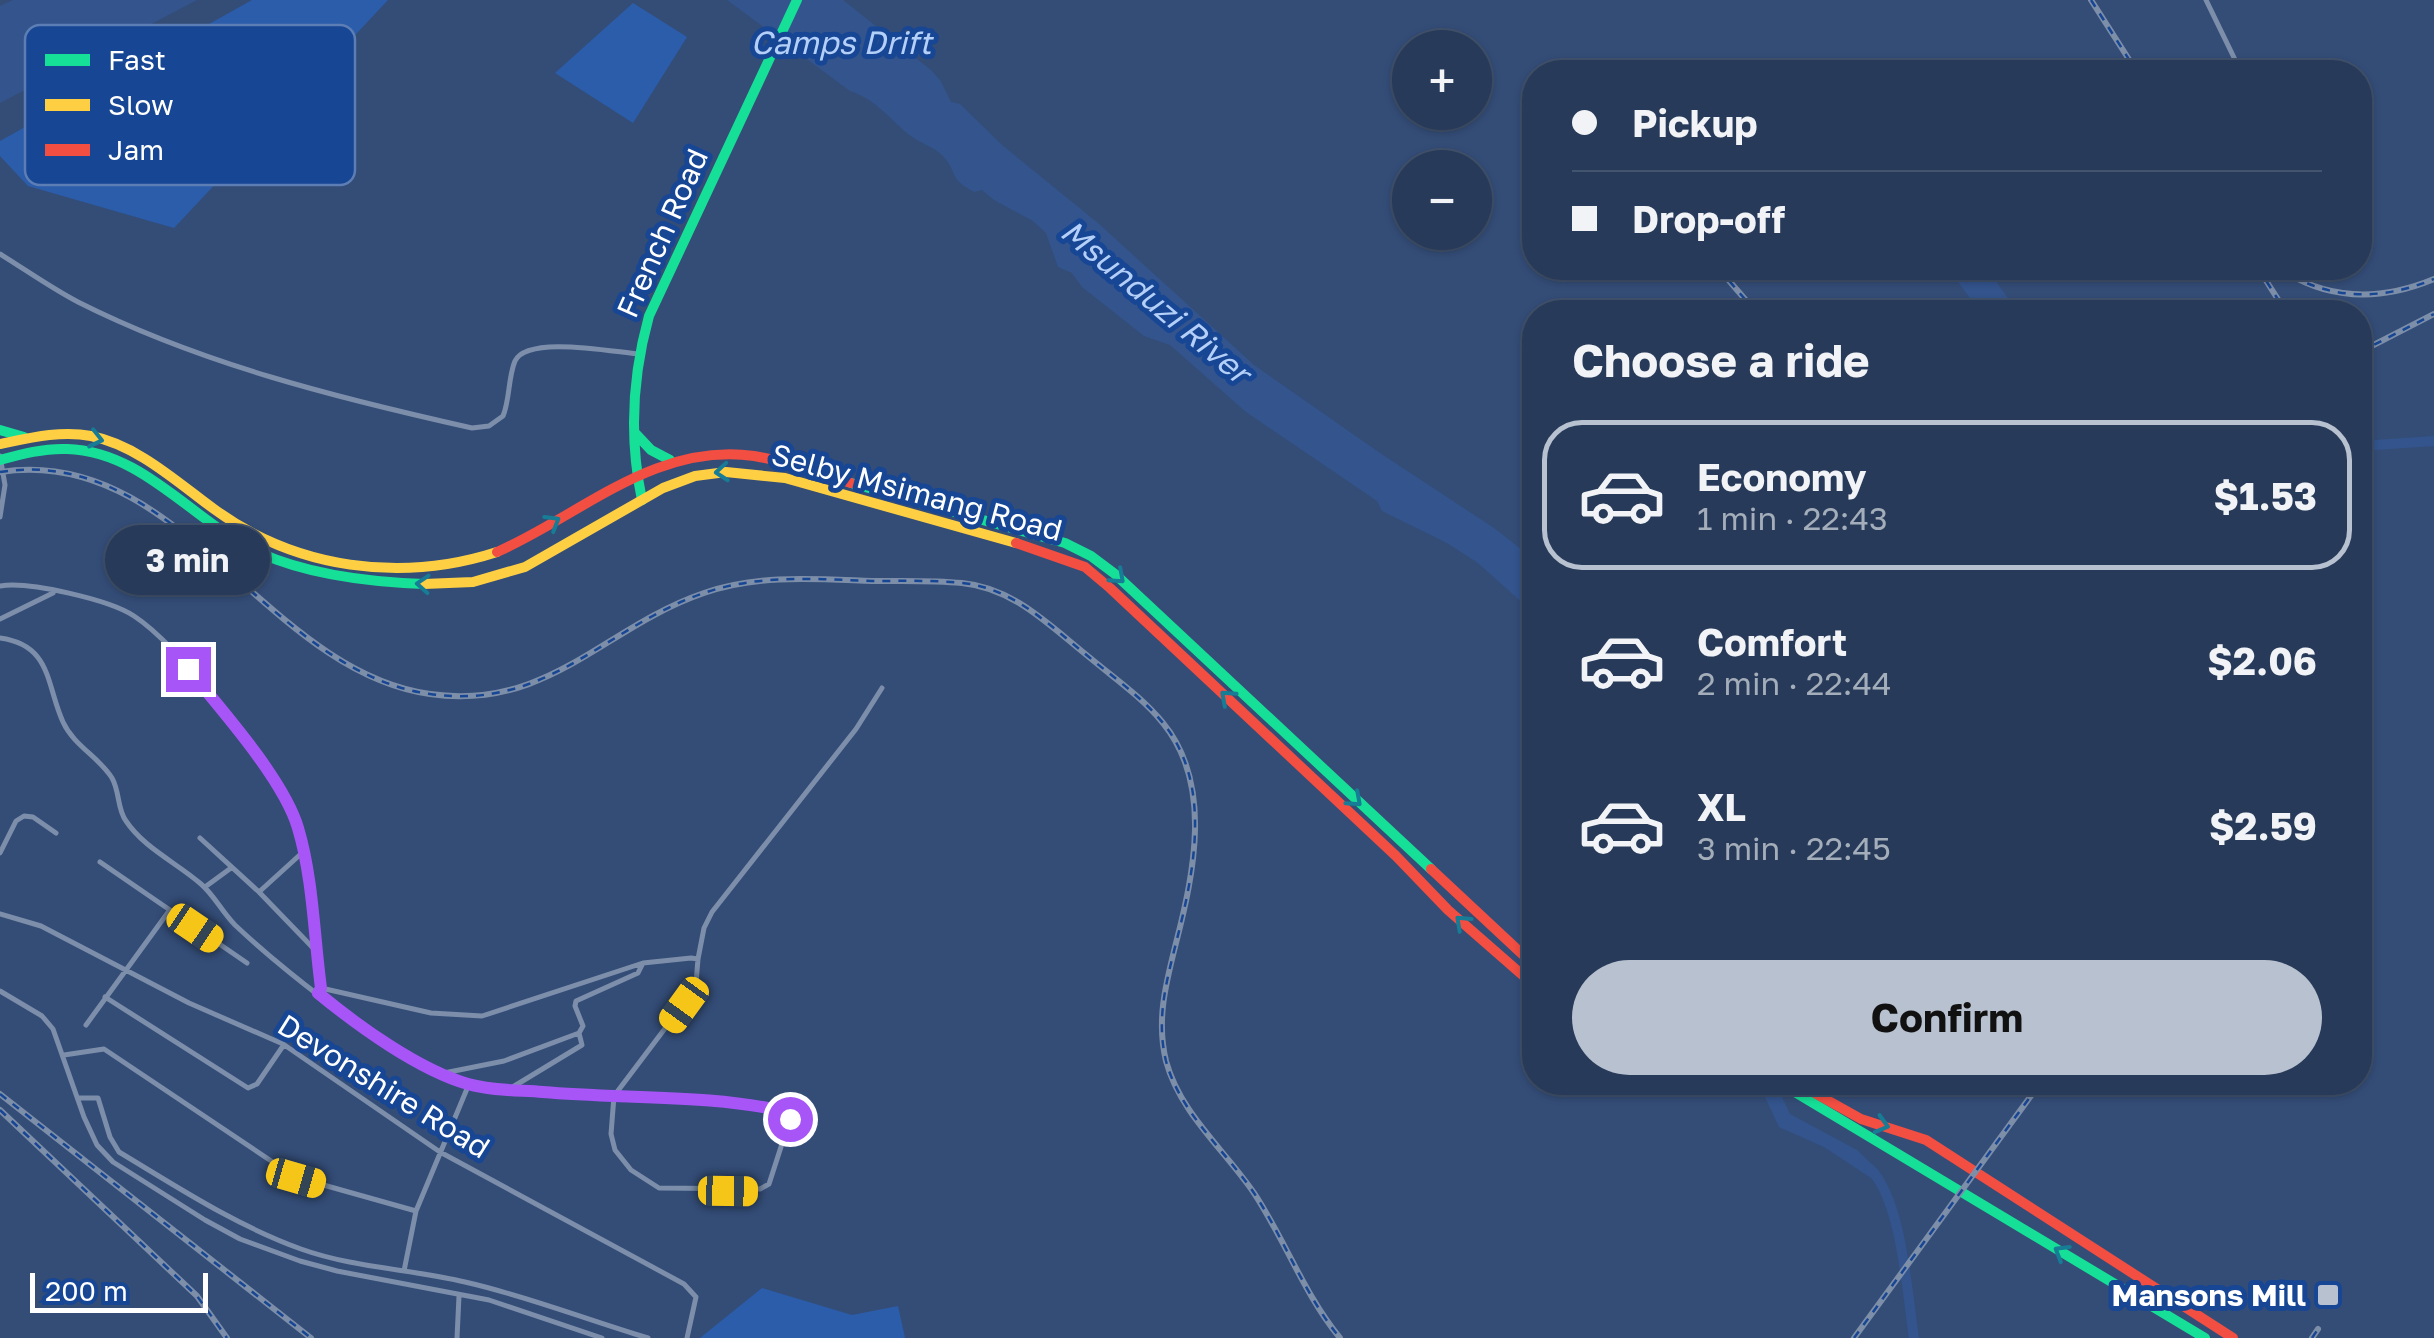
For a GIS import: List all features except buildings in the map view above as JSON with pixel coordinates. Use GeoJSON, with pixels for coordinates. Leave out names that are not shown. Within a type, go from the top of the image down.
{"type":"FeatureCollection","features":[{"type":"Feature","properties":{"kind":"main road","name":"French Road"},"geometry":{"type":"LineString","coordinates":[[642,500],[635,473],[638,354],[657,296],[798,0]]}},
{"type":"Feature","properties":{"kind":"main road"},"geometry":{"type":"LineString","coordinates":[[0,430],[32,438]]}},
{"type":"Feature","properties":{"kind":"main road"},"geometry":{"type":"LineString","coordinates":[[635,433],[654,452],[672,460]]}},
{"type":"Feature","properties":{"kind":"main road","name":"Selby Msimang Road"},"geometry":{"type":"LineString","coordinates":[[0,444],[81,435],[106,440],[128,449],[261,539],[301,554],[404,569],[465,564],[504,550],[635,473],[672,460],[716,452],[754,456],[1043,536],[1092,556],[1123,581],[1522,954]]}},
{"type":"Feature","properties":{"kind":"main road","name":"Selby Msimang Road"},"geometry":{"type":"LineString","coordinates":[[0,458],[45,450],[87,450],[132,468],[226,534],[284,562],[430,585],[476,582],[527,568],[668,486],[704,474],[756,472],[1052,553],[1085,567],[1396,856],[1448,910],[1522,975]]}},
{"type":"Feature","properties":{"kind":"main road"},"geometry":{"type":"LineString","coordinates":[[1804,1095],[2205,1338]]}},
{"type":"Feature","properties":{"kind":"main road"},"geometry":{"type":"LineString","coordinates":[[1810,1095],[1862,1119],[1926,1140],[2232,1338]]}},
{"type":"Feature","properties":{"kind":"street"},"geometry":{"type":"LineString","coordinates":[[2206,0],[2236,60]]}},
{"type":"Feature","properties":{"kind":"street"},"geometry":{"type":"LineString","coordinates":[[0,254],[83,304],[218,360],[315,390],[472,428],[489,426],[504,416],[515,362],[526,350],[548,346],[638,354]]}},
{"type":"Feature","properties":{"kind":"street"},"geometry":{"type":"LineString","coordinates":[[0,458],[5,485],[0,517]]}},
{"type":"Feature","properties":{"kind":"street"},"geometry":{"type":"LineString","coordinates":[[0,586],[27,585],[126,611],[162,636],[250,746],[284,798],[298,828],[320,991]]}},
{"type":"Feature","properties":{"kind":"street"},"geometry":{"type":"LineString","coordinates":[[0,619],[56,592]]}},
{"type":"Feature","properties":{"kind":"street"},"geometry":{"type":"LineString","coordinates":[[0,638],[24,645],[45,668],[66,727],[113,779],[127,824],[205,887],[246,936],[353,1020],[440,1074],[468,1084],[508,1090],[614,1096],[725,1103],[787,1112],[789,1124],[768,1184],[751,1191],[651,1186],[615,1150],[614,1096],[684,1005],[696,983],[704,928],[712,912],[856,729],[882,688]]}},
{"type":"Feature","properties":{"kind":"street"},"geometry":{"type":"LineString","coordinates":[[0,853],[16,822],[28,816],[56,833]]}},
{"type":"Feature","properties":{"kind":"street"},"geometry":{"type":"LineString","coordinates":[[200,838],[316,951]]}},
{"type":"Feature","properties":{"kind":"street"},"geometry":{"type":"LineString","coordinates":[[259,892],[303,852]]}},
{"type":"Feature","properties":{"kind":"street"},"geometry":{"type":"LineString","coordinates":[[100,862],[246,963]]}},
{"type":"Feature","properties":{"kind":"street"},"geometry":{"type":"LineString","coordinates":[[205,887],[231,868]]}},
{"type":"Feature","properties":{"kind":"street"},"geometry":{"type":"LineString","coordinates":[[86,1025],[169,911]]}},
{"type":"Feature","properties":{"kind":"street","name":"Devonshire Road"},"geometry":{"type":"LineString","coordinates":[[0,914],[41,926],[189,1003],[284,1044],[440,1152],[692,1289],[696,1303],[687,1338]]}},
{"type":"Feature","properties":{"kind":"street"},"geometry":{"type":"LineString","coordinates":[[320,991],[431,1013],[482,1016],[643,963],[678,957],[698,959]]}},
{"type":"Feature","properties":{"kind":"street"},"geometry":{"type":"LineString","coordinates":[[440,1074],[518,1057],[579,1033],[582,1026],[576,1001],[638,973],[643,963]]}},
{"type":"Feature","properties":{"kind":"street"},"geometry":{"type":"LineString","coordinates":[[0,991],[49,1022],[90,1132],[113,1162],[240,1239],[337,1271],[511,1306],[602,1338]]}},
{"type":"Feature","properties":{"kind":"street"},"geometry":{"type":"LineString","coordinates":[[105,997],[243,1087],[257,1084],[284,1044]]}},
{"type":"Feature","properties":{"kind":"street"},"geometry":{"type":"LineString","coordinates":[[508,1090],[579,1048],[583,1042],[579,1033]]}},
{"type":"Feature","properties":{"kind":"street"},"geometry":{"type":"LineString","coordinates":[[64,1056],[104,1049],[296,1178],[416,1210]]}},
{"type":"Feature","properties":{"kind":"street"},"geometry":{"type":"LineString","coordinates":[[404,1271],[416,1210],[468,1084]]}},
{"type":"Feature","properties":{"kind":"street"},"geometry":{"type":"LineString","coordinates":[[78,1098],[98,1098],[119,1152],[214,1210],[305,1251],[495,1289],[648,1338]]}},
{"type":"Feature","properties":{"kind":"street"},"geometry":{"type":"LineString","coordinates":[[457,1338],[460,1295]]}},
{"type":"Feature","properties":{"kind":"shaded area"},"geometry":{"type":"Polygon","coordinates":[[[252,0],[388,0],[355,35],[355,25],[207,25],[252,0]]]}},
{"type":"Feature","properties":{"kind":"shaded area"},"geometry":{"type":"Polygon","coordinates":[[[633,3],[687,37],[633,123],[555,73],[633,3]]]}},
{"type":"Feature","properties":{"kind":"shaded area"},"geometry":{"type":"Polygon","coordinates":[[[25,127],[25,183],[0,156],[0,141],[25,127]]]}},
{"type":"Feature","properties":{"kind":"shaded area"},"geometry":{"type":"Polygon","coordinates":[[[27,185],[214,185],[174,228],[27,185]]]}},
{"type":"Feature","properties":{"kind":"shaded area"},"geometry":{"type":"Polygon","coordinates":[[[762,1288],[852,1315],[898,1306],[905,1338],[700,1338],[762,1288]]]}},
{"type":"Feature","properties":{"kind":"water"},"geometry":{"type":"Polygon","coordinates":[[[13,0],[197,0],[149,25],[25,25],[25,90],[0,103],[0,6],[13,0]]]}},
{"type":"Feature","properties":{"kind":"water","name":"Camps Drift"},"geometry":{"type":"Polygon","coordinates":[[[727,0],[843,0],[931,70],[951,102],[960,104],[1002,145],[1098,223],[1254,365],[1522,550],[1522,602],[1478,563],[1382,511],[1377,501],[1246,412],[1170,345],[1144,336],[1082,287],[1072,273],[1058,267],[1046,233],[1033,221],[982,190],[974,192],[966,187],[939,153],[912,137],[874,104],[850,91],[727,0]]]}},
{"type":"Feature","properties":{"kind":"water"},"geometry":{"type":"Polygon","coordinates":[[[1957,280],[1995,280],[2009,300],[1971,300],[1957,280]]]}},
{"type":"Feature","properties":{"kind":"water"},"geometry":{"type":"Polygon","coordinates":[[[1782,1095],[1790,1114],[1857,1150],[1880,1172],[1871,1178],[1824,1147],[1779,1127],[1765,1097],[1782,1095]]]}},
{"type":"Feature","properties":{"kind":"waterway"},"geometry":{"type":"LineString","coordinates":[[2372,445],[2434,441]]}},
{"type":"Feature","properties":{"kind":"waterway","name":"Msunduzi River"},"geometry":{"type":"LineString","coordinates":[[1869,1168],[1880,1182],[1896,1223],[1914,1338]]}},
{"type":"Feature","properties":{"kind":"railway"},"geometry":{"type":"LineString","coordinates":[[2091,0],[2129,60]]}},
{"type":"Feature","properties":{"kind":"railway"},"geometry":{"type":"LineString","coordinates":[[2300,280],[2336,292],[2375,294],[2434,279]]}},
{"type":"Feature","properties":{"kind":"railway"},"geometry":{"type":"LineString","coordinates":[[1728,280],[1746,300]]}},
{"type":"Feature","properties":{"kind":"railway"},"geometry":{"type":"LineString","coordinates":[[2266,280],[2278,300]]}},
{"type":"Feature","properties":{"kind":"railway"},"geometry":{"type":"LineString","coordinates":[[2372,346],[2434,314]]}},
{"type":"Feature","properties":{"kind":"railway"},"geometry":{"type":"LineString","coordinates":[[0,472],[63,473],[120,492],[171,524],[318,646],[371,677],[430,694],[472,696],[509,690],[574,663],[668,608],[704,593],[746,583],[809,579],[962,583],[1015,600],[1137,696],[1179,747],[1189,773],[1195,830],[1189,888],[1164,1002],[1166,1061],[1181,1097],[1254,1193],[1340,1338]]}},
{"type":"Feature","properties":{"kind":"railway"},"geometry":{"type":"LineString","coordinates":[[0,1094],[311,1338]]}},
{"type":"Feature","properties":{"kind":"railway"},"geometry":{"type":"LineString","coordinates":[[1854,1338],[2032,1095]]}},
{"type":"Feature","properties":{"kind":"railway"},"geometry":{"type":"LineString","coordinates":[[0,1110],[197,1296],[227,1338]]}},
{"type":"Feature","properties":{"kind":"railway"},"geometry":{"type":"LineString","coordinates":[[2312,1338],[2318,1329]]}},
{"type":"Feature","properties":{"kind":"traffic: fast"},"geometry":{"type":"LineString","coordinates":[[642,500],[634,408],[649,316],[797,0]]}},
{"type":"Feature","properties":{"kind":"traffic: fast"},"geometry":{"type":"LineString","coordinates":[[0,430],[24,437]]}},
{"type":"Feature","properties":{"kind":"traffic: fast"},"geometry":{"type":"LineString","coordinates":[[635,433],[651,450],[670,460]]}},
{"type":"Feature","properties":{"kind":"traffic: fast"},"geometry":{"type":"LineString","coordinates":[[0,460],[50,449],[95,453],[145,475],[236,540],[279,561],[340,576],[424,584]]}},
{"type":"Feature","properties":{"kind":"traffic: fast"},"geometry":{"type":"LineString","coordinates":[[851,483],[1065,543],[1091,556],[1115,574],[1431,869]]}},
{"type":"Feature","properties":{"kind":"traffic: fast"},"geometry":{"type":"LineString","coordinates":[[1800,1095],[2205,1338]]}},
{"type":"Feature","properties":{"kind":"traffic: slow"},"geometry":{"type":"LineString","coordinates":[[0,444],[68,434],[108,441],[156,466],[246,529],[279,545],[350,565],[424,567],[497,552]]}},
{"type":"Feature","properties":{"kind":"traffic: slow"},"geometry":{"type":"LineString","coordinates":[[424,584],[473,582],[525,567],[663,488],[695,476],[726,472],[785,478],[1016,543]]}},
{"type":"Feature","properties":{"kind":"traffic: jam"},"geometry":{"type":"LineString","coordinates":[[497,552],[620,485],[684,460],[718,455],[754,456],[851,483]]}},
{"type":"Feature","properties":{"kind":"traffic: jam"},"geometry":{"type":"LineString","coordinates":[[1016,543],[1085,567],[1110,588],[1396,856],[1448,910],[1522,975]]}},
{"type":"Feature","properties":{"kind":"traffic: jam"},"geometry":{"type":"LineString","coordinates":[[1431,869],[1522,954]]}},
{"type":"Feature","properties":{"kind":"traffic: jam"},"geometry":{"type":"LineString","coordinates":[[1818,1095],[1861,1119],[1926,1140],[2233,1338]]}},
{"type":"Feature","properties":{"kind":"place","name":"Mansons Mill"},"geometry":{"type":"Point","coordinates":[2328,1295]}},
{"type":"Feature","properties":{"kind":"route"},"geometry":{"type":"LineString","coordinates":[[188,669],[250,746],[292,813],[303,852],[321,988],[318,993],[353,1020],[440,1074],[492,1090],[725,1103],[787,1112],[790,1119]]}}]}
